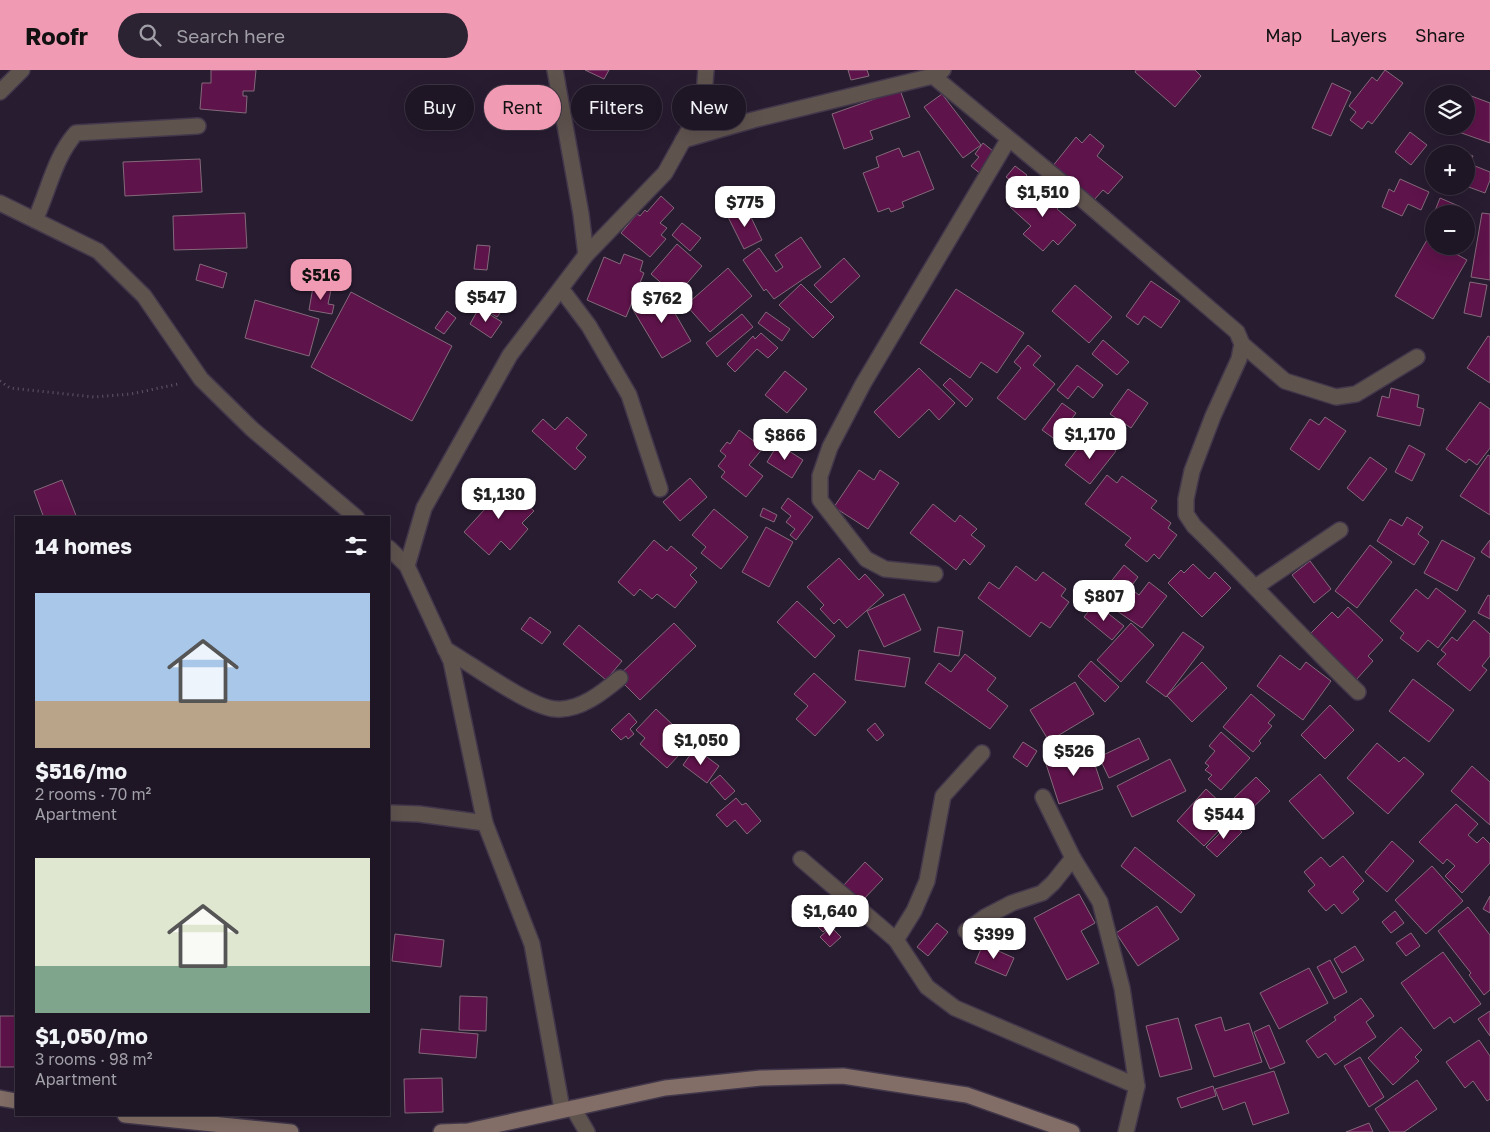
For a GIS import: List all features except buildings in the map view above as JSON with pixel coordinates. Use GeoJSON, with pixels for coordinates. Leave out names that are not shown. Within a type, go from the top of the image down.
{"type":"FeatureCollection","features":[{"type":"Feature","properties":{"kind":"street"},"geometry":{"type":"LineString","coordinates":[[0,92],[22,70]]}},
{"type":"Feature","properties":{"kind":"street"},"geometry":{"type":"LineString","coordinates":[[555,70],[581,214],[586,255]]}},
{"type":"Feature","properties":{"kind":"street"},"geometry":{"type":"LineString","coordinates":[[407,566],[424,508],[510,355],[562,290],[586,255],[665,173],[704,95],[706,70]]}},
{"type":"Feature","properties":{"kind":"street"},"geometry":{"type":"LineString","coordinates":[[683,140],[753,120],[938,73],[1008,140],[1207,305],[1237,332],[1242,344],[1285,381],[1336,397],[1356,394],[1417,357]]}},
{"type":"Feature","properties":{"kind":"street"},"geometry":{"type":"LineString","coordinates":[[35,220],[46,196],[55,166],[65,145],[76,133],[198,126]]}},
{"type":"Feature","properties":{"kind":"street"},"geometry":{"type":"LineString","coordinates":[[935,574],[885,569],[866,559],[820,500],[820,476],[830,447],[864,384],[1008,140]]}},
{"type":"Feature","properties":{"kind":"street"},"geometry":{"type":"LineString","coordinates":[[0,203],[98,252],[144,296],[201,379],[252,429],[355,516]]}},
{"type":"Feature","properties":{"kind":"street"},"geometry":{"type":"LineString","coordinates":[[562,290],[589,326],[630,394],[660,489]]}},
{"type":"Feature","properties":{"kind":"street"},"geometry":{"type":"LineString","coordinates":[[1242,344],[1239,360],[1213,416],[1192,471],[1186,499],[1186,514],[1194,526],[1257,586],[1301,637],[1358,692]]}},
{"type":"Feature","properties":{"kind":"street"},"geometry":{"type":"LineString","coordinates":[[1257,586],[1340,530]]}},
{"type":"Feature","properties":{"kind":"street"},"geometry":{"type":"LineString","coordinates":[[390,551],[407,566],[451,661],[485,823],[532,944],[567,1108],[587,1132]]}},
{"type":"Feature","properties":{"kind":"street"},"geometry":{"type":"LineString","coordinates":[[446,649],[524,698],[556,709],[582,704],[600,695],[620,678]]}},
{"type":"Feature","properties":{"kind":"street"},"geometry":{"type":"LineString","coordinates":[[896,940],[914,911],[927,881],[943,796],[982,753]]}},
{"type":"Feature","properties":{"kind":"street"},"geometry":{"type":"LineString","coordinates":[[1043,797],[1073,858],[1100,902],[1122,988],[1137,1086],[1126,1132]]}},
{"type":"Feature","properties":{"kind":"street"},"geometry":{"type":"LineString","coordinates":[[392,813],[419,814],[485,823]]}},
{"type":"Feature","properties":{"kind":"street"},"geometry":{"type":"LineString","coordinates":[[966,931],[985,917],[1012,903],[1042,893],[1053,883],[1073,858]]}},
{"type":"Feature","properties":{"kind":"street"},"geometry":{"type":"LineString","coordinates":[[801,859],[896,940],[927,987],[955,1008],[1137,1086]]}},
{"type":"Feature","properties":{"kind":"street"},"geometry":{"type":"LineString","coordinates":[[441,1132],[473,1131],[567,1108],[665,1088],[761,1078],[843,1076],[967,1095],[1072,1132]]}},
{"type":"Feature","properties":{"kind":"street"},"geometry":{"type":"LineString","coordinates":[[0,1098],[15,1101]]}},
{"type":"Feature","properties":{"kind":"street"},"geometry":{"type":"LineString","coordinates":[[135,1116],[291,1132]]}},
{"type":"Feature","properties":{"kind":"path"},"geometry":{"type":"LineString","coordinates":[[0,381],[10,388],[94,397],[131,394],[201,379]]}}]}
